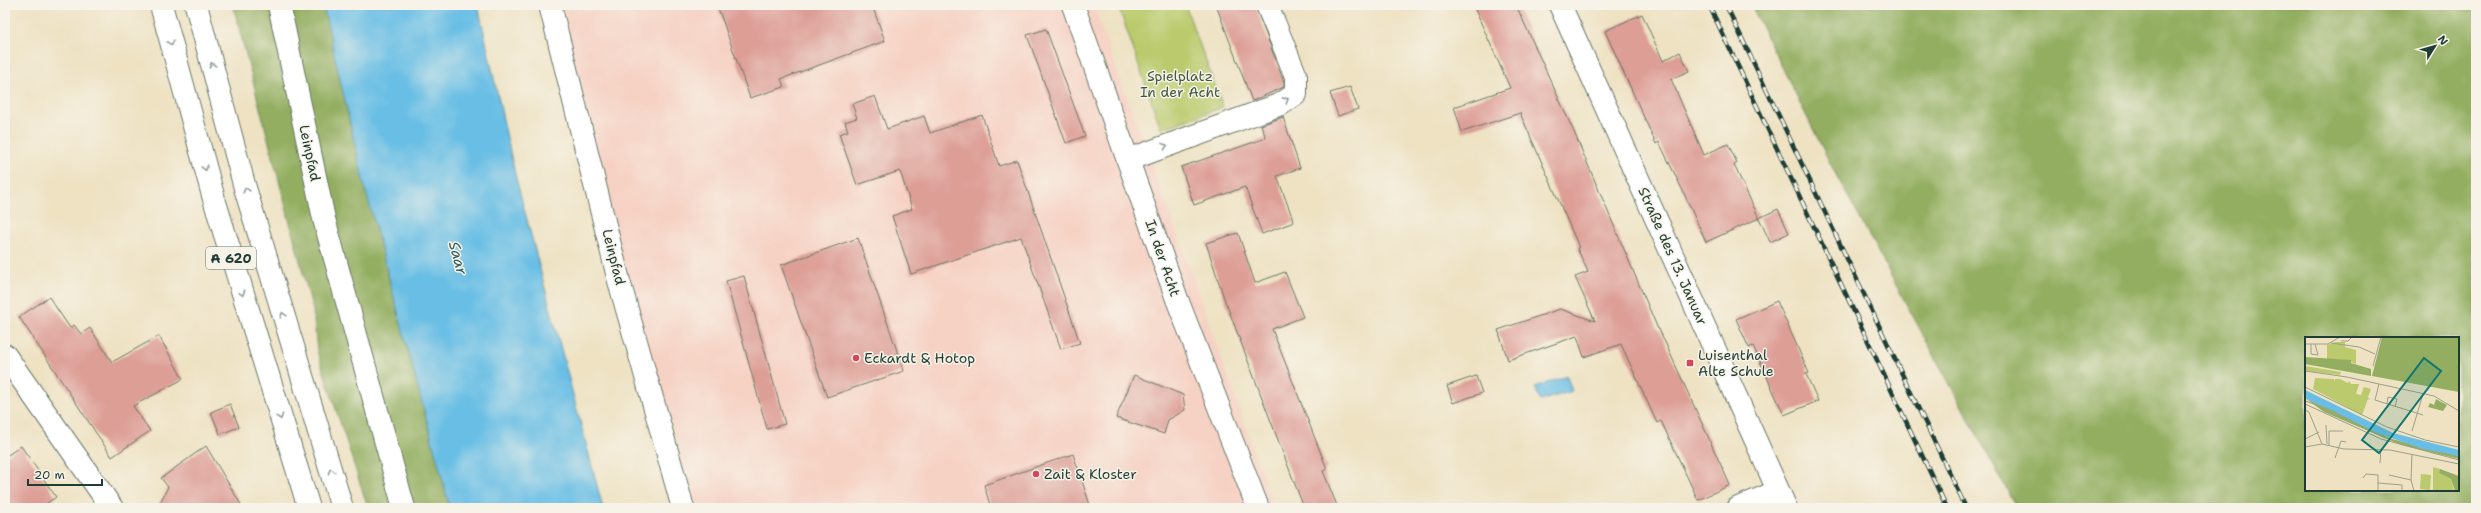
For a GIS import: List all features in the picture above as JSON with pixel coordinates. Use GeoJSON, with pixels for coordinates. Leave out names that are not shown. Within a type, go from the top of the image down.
{"type":"FeatureCollection","features":[{"type":"Feature","properties":{"kind":"main road","name":"A 620"},"geometry":{"type":"LineString","coordinates":[[161,5],[214,199],[309,508]]}},
{"type":"Feature","properties":{"kind":"main road","name":"A 620"},"geometry":{"type":"LineString","coordinates":[[196,5],[245,188],[342,508]]}},
{"type":"Feature","properties":{"kind":"main road","name":"Leinpfad"},"geometry":{"type":"LineString","coordinates":[[279,5],[324,219],[404,508]]}},
{"type":"Feature","properties":{"kind":"main road","name":"Leinpfad"},"geometry":{"type":"LineString","coordinates":[[550,5],[619,281],[683,508]]}},
{"type":"Feature","properties":{"kind":"main road","name":"In der Acht"},"geometry":{"type":"LineString","coordinates":[[1073,5],[1177,299],[1258,508]]}},
{"type":"Feature","properties":{"kind":"main road"},"geometry":{"type":"LineString","coordinates":[[1128,160],[1281,104],[1296,94],[1296,76],[1267,5]]}},
{"type":"Feature","properties":{"kind":"main road","name":"Straße des 13. Januar"},"geometry":{"type":"LineString","coordinates":[[1560,5],[1782,500]]}},
{"type":"Feature","properties":{"kind":"main road"},"geometry":{"type":"LineString","coordinates":[[5,355],[107,506]]}},
{"type":"Feature","properties":{"kind":"main road"},"geometry":{"type":"LineString","coordinates":[[1738,508],[1782,500]]}},
{"type":"Feature","properties":{"kind":"shaded area"},"geometry":{"type":"Polygon","coordinates":[[[564,5],[1093,5],[1191,272],[1274,508],[696,508],[607,205],[586,121],[564,5]]]}},
{"type":"Feature","properties":{"kind":"green space"},"geometry":{"type":"Polygon","coordinates":[[[233,5],[323,5],[364,184],[450,508],[368,508],[317,351],[313,311],[233,5]]]}},
{"type":"Feature","properties":{"kind":"green space","name":"Spielplatz In der Acht"},"geometry":{"type":"Polygon","coordinates":[[[1118,5],[1185,5],[1223,107],[1161,129],[1118,5]]]}},
{"type":"Feature","properties":{"kind":"green space"},"geometry":{"type":"Polygon","coordinates":[[[1751,5],[2476,5],[2476,508],[2017,508],[1834,171],[1751,5]]]}},
{"type":"Feature","properties":{"kind":"water","name":"Saar"},"geometry":{"type":"Polygon","coordinates":[[[323,5],[478,5],[515,174],[603,508],[450,508],[364,184],[323,5]]]}},
{"type":"Feature","properties":{"kind":"water"},"geometry":{"type":"Polygon","coordinates":[[[1567,376],[1572,391],[1540,401],[1535,387],[1567,376]]]}},
{"type":"Feature","properties":{"kind":"building"},"geometry":{"type":"Polygon","coordinates":[[[717,5],[872,5],[885,41],[781,79],[784,87],[750,98],[717,5]]]}},
{"type":"Feature","properties":{"kind":"building"},"geometry":{"type":"Polygon","coordinates":[[[1216,5],[1255,5],[1284,82],[1284,87],[1252,101],[1216,5]]]}},
{"type":"Feature","properties":{"kind":"building"},"geometry":{"type":"Polygon","coordinates":[[[1473,5],[1516,5],[1574,132],[1658,329],[1730,485],[1698,500],[1661,421],[1657,423],[1621,344],[1584,357],[1577,336],[1508,360],[1498,330],[1560,309],[1595,321],[1575,277],[1588,272],[1577,248],[1579,247],[1520,113],[1462,132],[1454,107],[1510,88],[1473,5]]]}},
{"type":"Feature","properties":{"kind":"building"},"geometry":{"type":"Polygon","coordinates":[[[1642,14],[1663,61],[1680,52],[1689,71],[1671,79],[1704,155],[1728,144],[1737,163],[1734,165],[1759,218],[1706,242],[1659,142],[1656,144],[1605,31],[1642,14]]]}},
{"type":"Feature","properties":{"kind":"building"},"geometry":{"type":"Polygon","coordinates":[[[1046,29],[1085,136],[1066,143],[1027,35],[1046,29]]]}},
{"type":"Feature","properties":{"kind":"building"},"geometry":{"type":"Polygon","coordinates":[[[1350,87],[1358,109],[1338,116],[1330,93],[1350,87]]]}},
{"type":"Feature","properties":{"kind":"building"},"geometry":{"type":"Polygon","coordinates":[[[875,96],[887,129],[924,116],[930,133],[982,115],[999,166],[1017,160],[1080,343],[1061,349],[1021,237],[911,274],[892,216],[912,209],[900,171],[857,185],[839,134],[848,131],[845,122],[857,118],[852,104],[875,96]]]}},
{"type":"Feature","properties":{"kind":"building"},"geometry":{"type":"Polygon","coordinates":[[[1283,117],[1300,168],[1277,176],[1294,222],[1262,234],[1245,187],[1194,205],[1181,167],[1266,138],[1261,125],[1283,117]]]}},
{"type":"Feature","properties":{"kind":"building"},"geometry":{"type":"Polygon","coordinates":[[[1778,209],[1789,233],[1770,242],[1759,218],[1778,209]]]}},
{"type":"Feature","properties":{"kind":"building"},"geometry":{"type":"Polygon","coordinates":[[[1238,233],[1255,283],[1285,272],[1303,317],[1272,329],[1327,469],[1323,471],[1338,508],[1304,508],[1224,298],[1206,243],[1238,233]]]}},
{"type":"Feature","properties":{"kind":"building"},"geometry":{"type":"Polygon","coordinates":[[[858,238],[904,371],[827,397],[781,265],[858,238]]]}},
{"type":"Feature","properties":{"kind":"building"},"geometry":{"type":"Polygon","coordinates":[[[744,276],[785,424],[767,429],[726,281],[744,276]]]}},
{"type":"Feature","properties":{"kind":"building"},"geometry":{"type":"Polygon","coordinates":[[[49,297],[70,328],[74,325],[81,334],[90,328],[112,362],[159,336],[183,379],[133,406],[150,431],[112,457],[19,317],[49,297]]]}},
{"type":"Feature","properties":{"kind":"building"},"geometry":{"type":"Polygon","coordinates":[[[1777,301],[1809,373],[1806,374],[1818,401],[1784,415],[1753,346],[1749,348],[1736,319],[1777,301]]]}},
{"type":"Feature","properties":{"kind":"building"},"geometry":{"type":"Polygon","coordinates":[[[1134,375],[1183,395],[1185,410],[1168,420],[1164,434],[1116,418],[1134,375]]]}},
{"type":"Feature","properties":{"kind":"building"},"geometry":{"type":"Polygon","coordinates":[[[1476,376],[1482,393],[1453,403],[1447,386],[1476,376]]]}},
{"type":"Feature","properties":{"kind":"building"},"geometry":{"type":"Polygon","coordinates":[[[230,404],[239,427],[220,434],[211,412],[230,404]]]}},
{"type":"Feature","properties":{"kind":"building"},"geometry":{"type":"Polygon","coordinates":[[[21,446],[56,497],[40,508],[5,508],[5,457],[21,446]]]}},
{"type":"Feature","properties":{"kind":"building"},"geometry":{"type":"Polygon","coordinates":[[[206,446],[243,508],[157,508],[168,487],[161,478],[206,446]]]}},
{"type":"Feature","properties":{"kind":"building","name":"Zait & Kloster"},"geometry":{"type":"Polygon","coordinates":[[[1073,454],[1091,508],[991,508],[984,485],[1073,454]]]}},
{"type":"Feature","properties":{"kind":"railway"},"geometry":{"type":"LineString","coordinates":[[1709,5],[1947,508]]}},
{"type":"Feature","properties":{"kind":"railway"},"geometry":{"type":"LineString","coordinates":[[1726,5],[1966,508]]}},
{"type":"Feature","properties":{"kind":"place","name":"Eckardt & Hotop"},"geometry":{"type":"Point","coordinates":[856,358]}},
{"type":"Feature","properties":{"kind":"place","name":"Luisenthal Alte Schule"},"geometry":{"type":"Point","coordinates":[1690,363]}},
{"type":"Feature","properties":{"kind":"place","name":"Zait & Kloster"},"geometry":{"type":"Point","coordinates":[1036,474]}}]}
